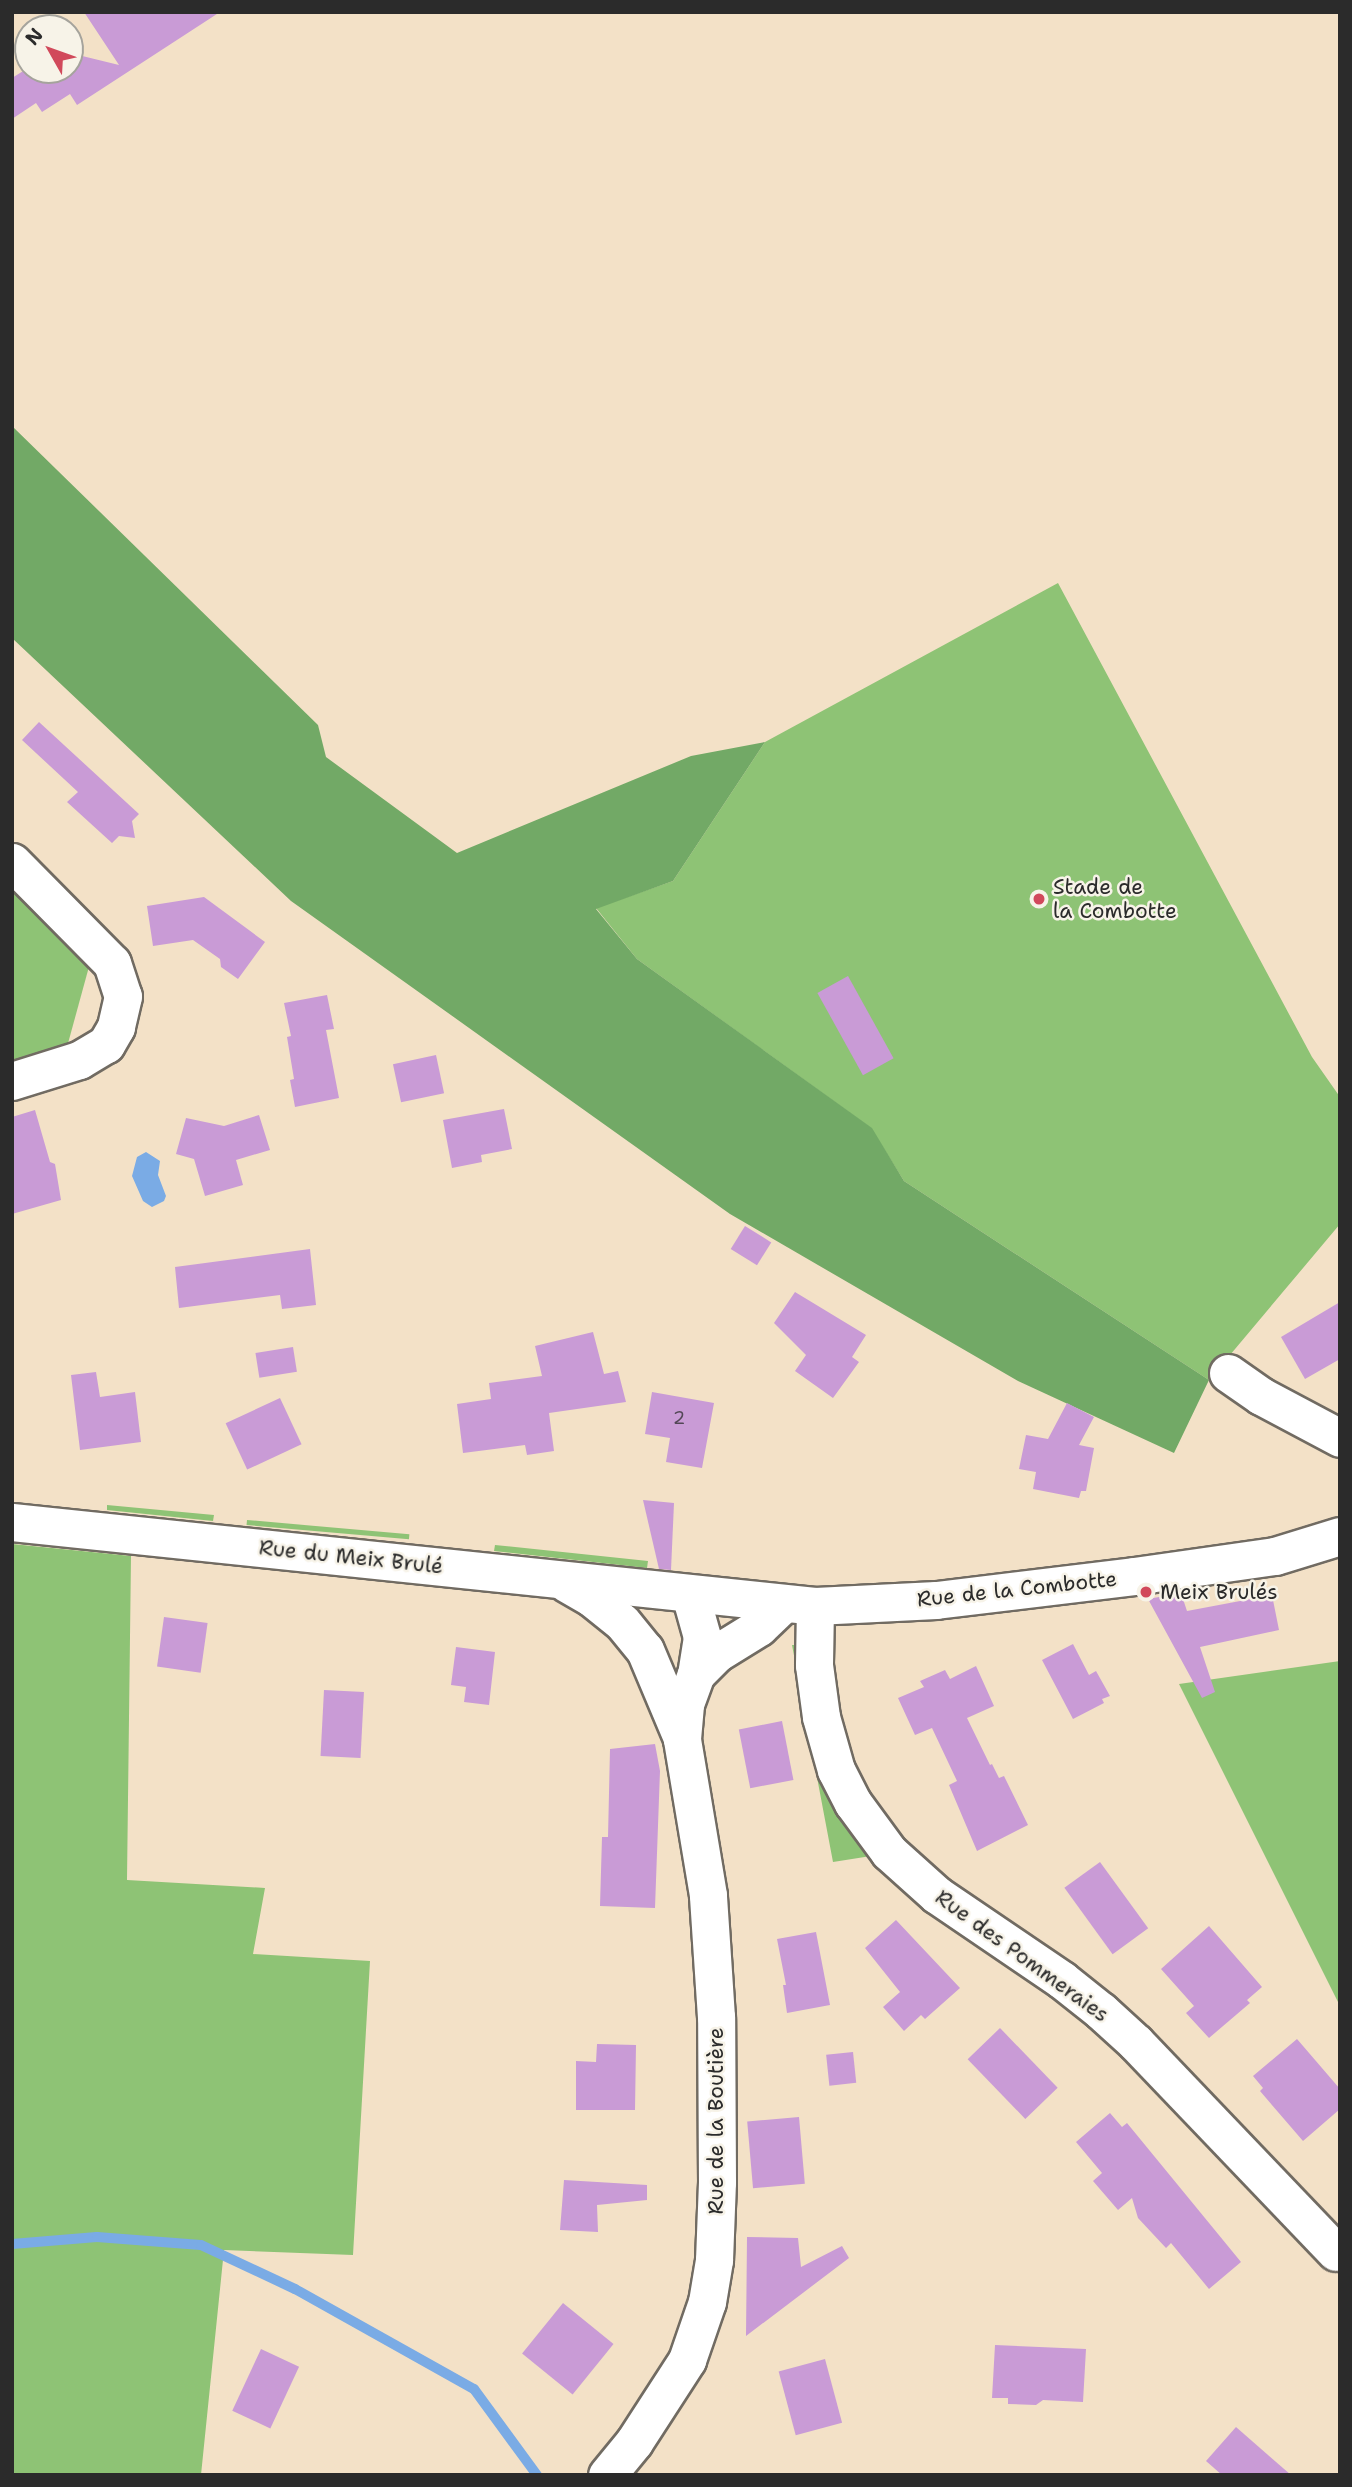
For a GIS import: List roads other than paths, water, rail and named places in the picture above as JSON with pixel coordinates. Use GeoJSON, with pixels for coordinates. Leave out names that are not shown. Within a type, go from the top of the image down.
{"type":"FeatureCollection","features":[{"type":"Feature","properties":{"kind":"street"},"geometry":{"type":"LineString","coordinates":[[12,862],[112,963],[123,996],[116,1027],[106,1044],[79,1060],[12,1081]]}},
{"type":"Feature","properties":{"kind":"street"},"geometry":{"type":"LineString","coordinates":[[1228,1373],[1285,1409],[1340,1438]]}},
{"type":"Feature","properties":{"kind":"street","name":"Rue du Meix Brulé"},"geometry":{"type":"LineString","coordinates":[[12,1522],[683,1593]]}},
{"type":"Feature","properties":{"kind":"street","name":"Rue de la Combotte"},"geometry":{"type":"LineString","coordinates":[[683,1593],[799,1605],[936,1600],[1275,1556],[1340,1536]]}},
{"type":"Feature","properties":{"kind":"street","name":"Rue de la Boutière"},"geometry":{"type":"LineString","coordinates":[[560,1579],[612,1614],[645,1650],[682,1739],[708,1895],[716,2017],[718,2169],[714,2260],[706,2302],[687,2360],[634,2442],[607,2475]]}},
{"type":"Feature","properties":{"kind":"street"},"geometry":{"type":"LineString","coordinates":[[645,1650],[652,1629],[683,1593]]}},
{"type":"Feature","properties":{"kind":"street","name":"Rue de la Boutière"},"geometry":{"type":"LineString","coordinates":[[682,1739],[685,1704],[696,1674],[702,1637],[683,1593]]}},
{"type":"Feature","properties":{"kind":"street","name":"Rue de la Boutière"},"geometry":{"type":"LineString","coordinates":[[696,1674],[717,1653],[799,1605]]}},
{"type":"Feature","properties":{"kind":"street","name":"Rue des Pommeraies"},"geometry":{"type":"LineString","coordinates":[[799,1605],[814,1665],[821,1717],[835,1770],[853,1803],[889,1852],[937,1895],[1062,1980],[1101,2011],[1136,2043],[1336,2252]]}},
{"type":"Feature","properties":{"kind":"water"},"geometry":{"type":"Polygon","coordinates":[[[146,1152],[160,1161],[158,1175],[166,1196],[164,1201],[152,1207],[143,1201],[132,1176],[137,1157],[146,1152]]]}},
{"type":"Feature","properties":{"kind":"waterway"},"geometry":{"type":"LineString","coordinates":[[12,2244],[97,2237],[201,2245],[295,2289],[474,2389],[537,2475]]}},
{"type":"Feature","properties":{"kind":"place","name":"Stade de la Combotte"},"geometry":{"type":"Point","coordinates":[1039,899]}},
{"type":"Feature","properties":{"kind":"place","name":"Meix Brulés"},"geometry":{"type":"Point","coordinates":[1146,1592]}}]}
